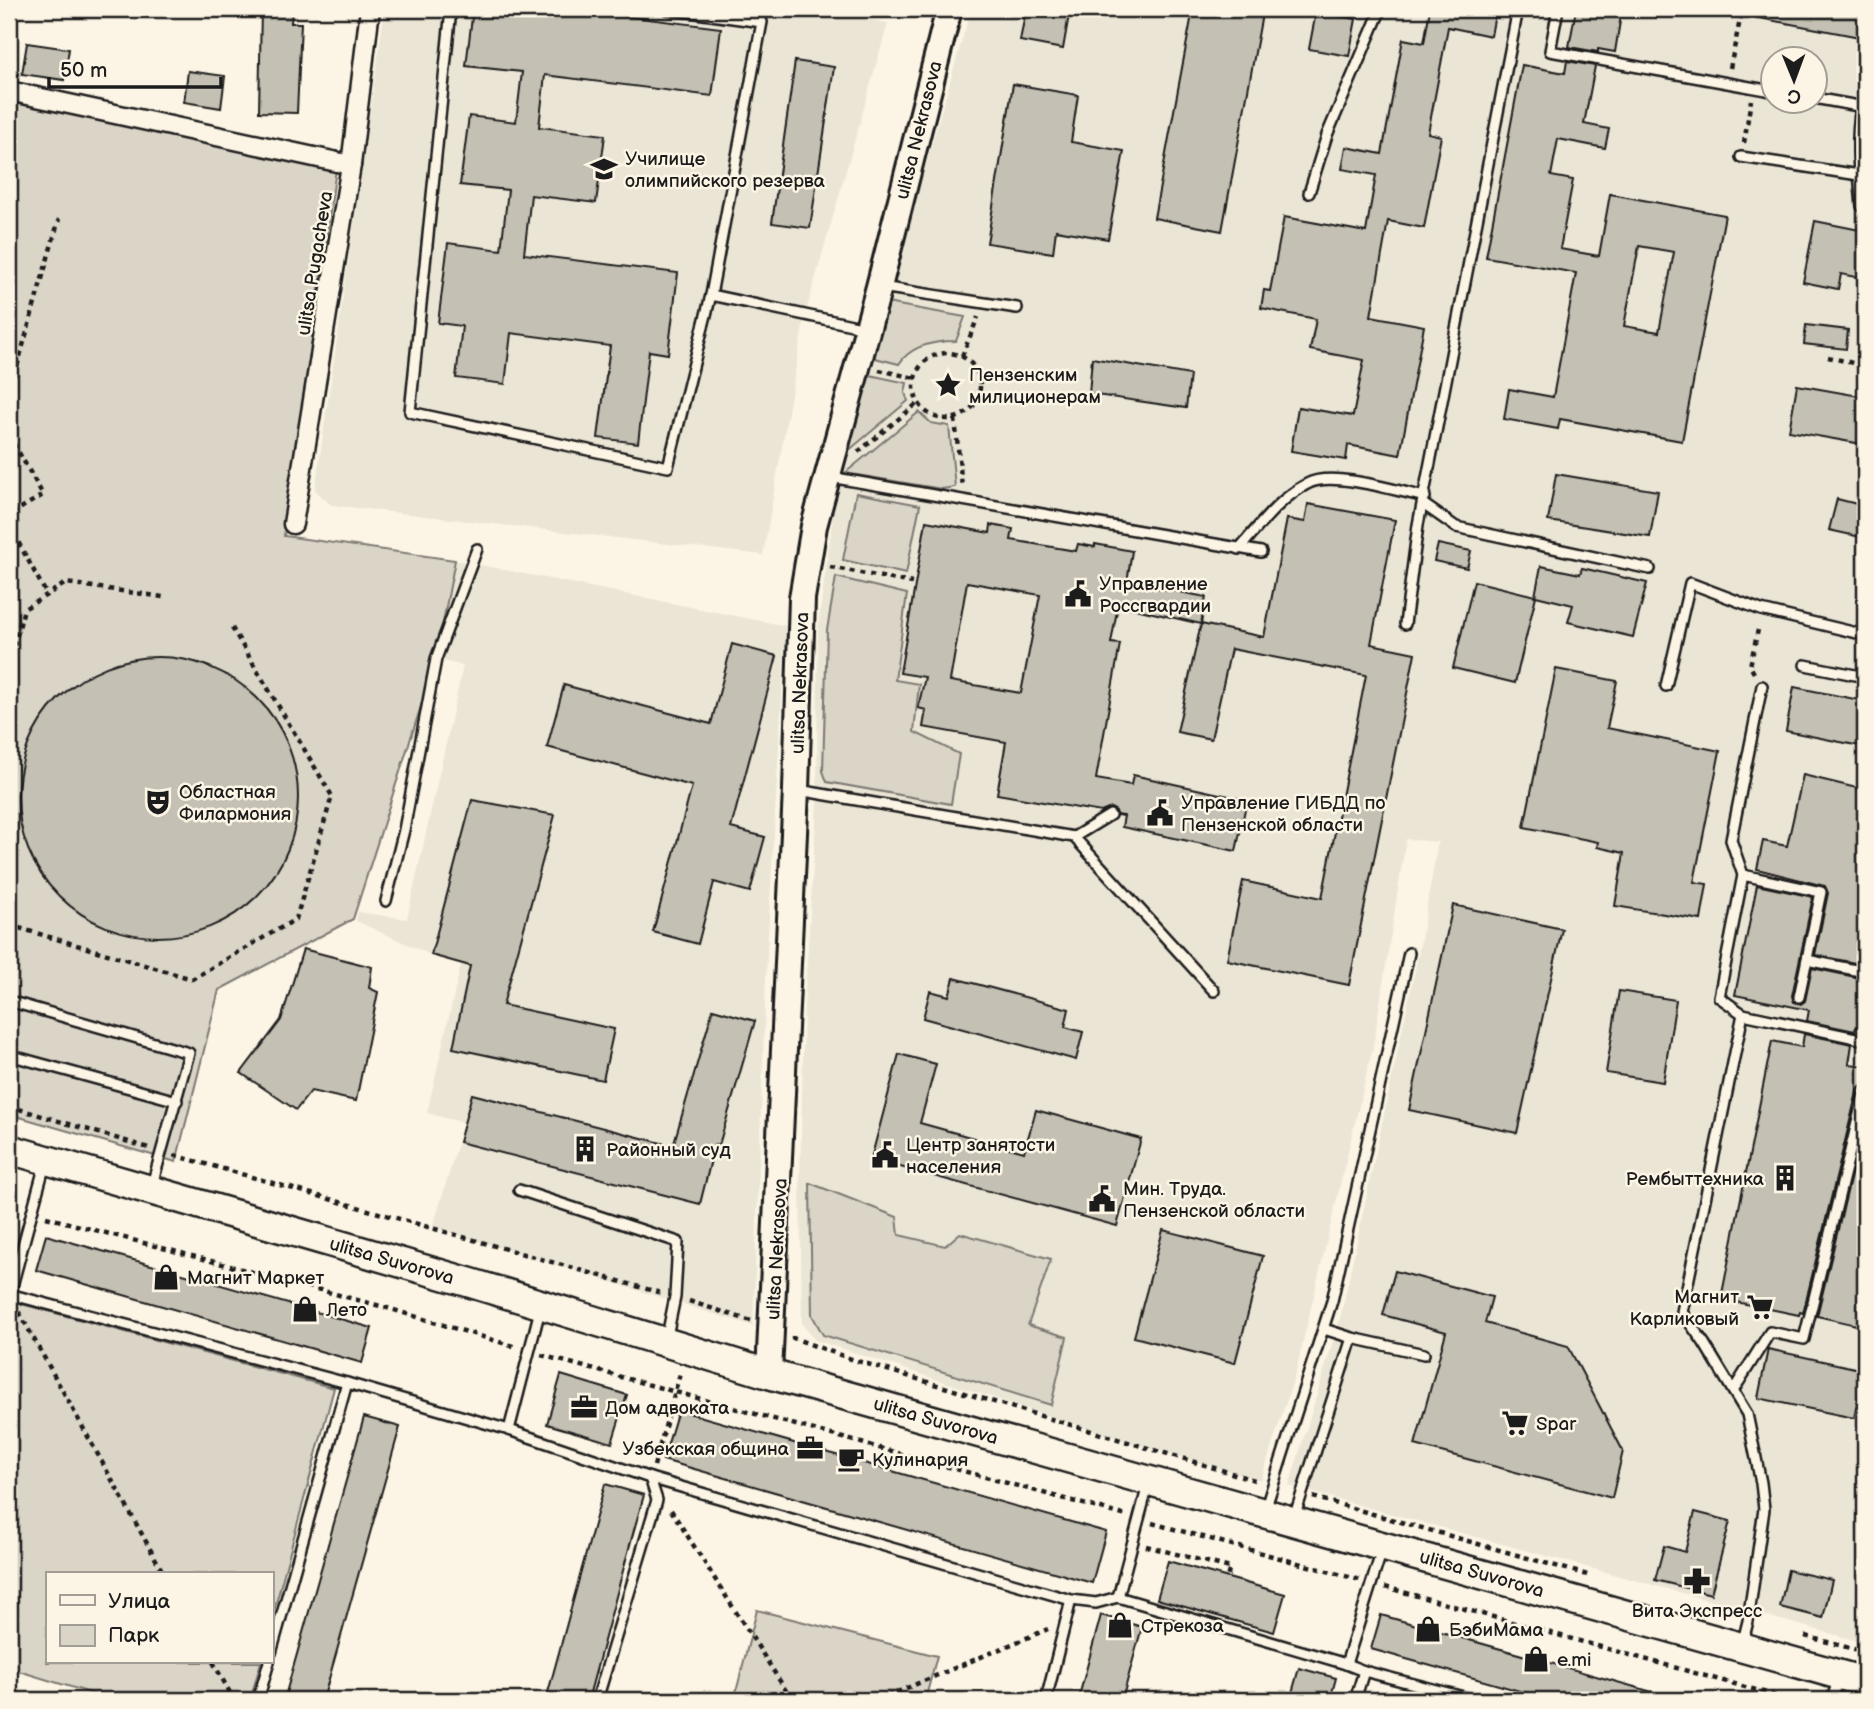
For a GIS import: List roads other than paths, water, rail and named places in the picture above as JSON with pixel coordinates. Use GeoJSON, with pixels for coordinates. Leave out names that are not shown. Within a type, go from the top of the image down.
{"type":"FeatureCollection","features":[{"type":"Feature","properties":{"kind":"main road","name":"ulitsa Nekrasova"},"geometry":{"type":"LineString","coordinates":[[769,1374],[796,790],[802,598],[814,526],[879,287],[948,9]]}},
{"type":"Feature","properties":{"kind":"main road","name":"ulitsa Suvorova"},"geometry":{"type":"LineString","coordinates":[[9,1149],[769,1374],[1264,1512],[1298,1507],[1383,1545],[1741,1647],[1845,1686]]}},
{"type":"Feature","properties":{"kind":"street","name":"ulitsa Pugacheva"},"geometry":{"type":"LineString","coordinates":[[293,524],[351,165],[370,9]]}},
{"type":"Feature","properties":{"kind":"street"},"geometry":{"type":"LineString","coordinates":[[9,91],[351,165]]}},
{"type":"Feature","properties":{"kind":"lane"},"geometry":{"type":"LineString","coordinates":[[451,9],[410,412],[668,467],[711,295],[762,22],[667,9]]}},
{"type":"Feature","properties":{"kind":"lane"},"geometry":{"type":"LineString","coordinates":[[1310,193],[1327,135],[1381,9]]}},
{"type":"Feature","properties":{"kind":"lane"},"geometry":{"type":"LineString","coordinates":[[1405,624],[1424,501],[1518,9]]}},
{"type":"Feature","properties":{"kind":"lane"},"geometry":{"type":"LineString","coordinates":[[1558,9],[1550,51],[1758,88]]}},
{"type":"Feature","properties":{"kind":"lane"},"geometry":{"type":"LineString","coordinates":[[1828,100],[1863,107],[1858,123],[1859,175],[1861,205],[1865,206]]}},
{"type":"Feature","properties":{"kind":"lane"},"geometry":{"type":"LineString","coordinates":[[1741,157],[1859,175]]}},
{"type":"Feature","properties":{"kind":"lane"},"geometry":{"type":"LineString","coordinates":[[879,287],[1017,308]]}},
{"type":"Feature","properties":{"kind":"lane"},"geometry":{"type":"LineString","coordinates":[[711,295],[868,328]]}},
{"type":"Feature","properties":{"kind":"lane"},"geometry":{"type":"LineString","coordinates":[[828,477],[1261,552]]}},
{"type":"Feature","properties":{"kind":"lane"},"geometry":{"type":"LineString","coordinates":[[1240,549],[1272,511],[1307,483],[1331,478],[1424,501],[1456,527],[1650,569]]}},
{"type":"Feature","properties":{"kind":"lane"},"geometry":{"type":"LineString","coordinates":[[386,901],[404,830],[436,659],[477,549]]}},
{"type":"Feature","properties":{"kind":"lane"},"geometry":{"type":"LineString","coordinates":[[1666,686],[1690,583],[1761,610],[1865,635]]}},
{"type":"Feature","properties":{"kind":"lane"},"geometry":{"type":"LineString","coordinates":[[1805,664],[1865,677]]}},
{"type":"Feature","properties":{"kind":"lane"},"geometry":{"type":"LineString","coordinates":[[1762,686],[1731,840],[1743,875],[1719,997],[1743,1014],[1865,1040]]}},
{"type":"Feature","properties":{"kind":"lane"},"geometry":{"type":"LineString","coordinates":[[796,790],[1074,837],[1214,990]]}},
{"type":"Feature","properties":{"kind":"lane"},"geometry":{"type":"LineString","coordinates":[[1074,837],[1110,815]]}},
{"type":"Feature","properties":{"kind":"lane"},"geometry":{"type":"LineString","coordinates":[[1743,875],[1821,892],[1799,997]]}},
{"type":"Feature","properties":{"kind":"lane"},"geometry":{"type":"LineString","coordinates":[[1264,1512],[1324,1329],[1409,953]]}},
{"type":"Feature","properties":{"kind":"lane"},"geometry":{"type":"LineString","coordinates":[[1807,960],[1865,972]]}},
{"type":"Feature","properties":{"kind":"lane"},"geometry":{"type":"LineString","coordinates":[[9,1001],[190,1053],[150,1190]]}},
{"type":"Feature","properties":{"kind":"lane"},"geometry":{"type":"LineString","coordinates":[[1741,1647],[1748,1621],[1764,1509],[1747,1413],[1682,1312],[1743,1014]]}},
{"type":"Feature","properties":{"kind":"lane"},"geometry":{"type":"LineString","coordinates":[[9,1055],[177,1101]]}},
{"type":"Feature","properties":{"kind":"lane"},"geometry":{"type":"LineString","coordinates":[[1733,1391],[1770,1332],[1804,1339],[1865,1090]]}},
{"type":"Feature","properties":{"kind":"lane"},"geometry":{"type":"LineString","coordinates":[[47,1159],[9,1296],[347,1383],[509,1430],[650,1478],[1071,1600],[1096,1602],[1118,1597],[1364,1671],[1475,1700]]}},
{"type":"Feature","properties":{"kind":"lane"},"geometry":{"type":"LineString","coordinates":[[519,1190],[678,1242],[676,1345]]}},
{"type":"Feature","properties":{"kind":"lane"},"geometry":{"type":"LineString","coordinates":[[509,1430],[541,1305]]}},
{"type":"Feature","properties":{"kind":"lane"},"geometry":{"type":"LineString","coordinates":[[1324,1329],[1424,1354]]}},
{"type":"Feature","properties":{"kind":"lane"},"geometry":{"type":"LineString","coordinates":[[1298,1507],[1352,1338]]}},
{"type":"Feature","properties":{"kind":"lane"},"geometry":{"type":"LineString","coordinates":[[273,1646],[347,1383]]}},
{"type":"Feature","properties":{"kind":"lane"},"geometry":{"type":"LineString","coordinates":[[597,1700],[657,1500],[650,1478]]}},
{"type":"Feature","properties":{"kind":"lane"},"geometry":{"type":"LineString","coordinates":[[1118,1597],[1149,1480]]}},
{"type":"Feature","properties":{"kind":"lane"},"geometry":{"type":"LineString","coordinates":[[1346,1664],[1383,1545]]}},
{"type":"Feature","properties":{"kind":"lane"},"geometry":{"type":"LineString","coordinates":[[1046,1700],[1071,1600]]}},
{"type":"Feature","properties":{"kind":"lane"},"geometry":{"type":"LineString","coordinates":[[258,1700],[268,1664]]}},
{"type":"Feature","properties":{"kind":"lane"},"geometry":{"type":"LineString","coordinates":[[1355,1700],[1364,1671]]}},
{"type":"Feature","properties":{"kind":"place","name":"Училище олимпийского резерва"},"geometry":{"type":"Point","coordinates":[604,169]}},
{"type":"Feature","properties":{"kind":"place","name":"Пензенским милиционерам"},"geometry":{"type":"Point","coordinates":[948,385]}},
{"type":"Feature","properties":{"kind":"place","name":"Управление Россгвардии"},"geometry":{"type":"Point","coordinates":[1078,594]}},
{"type":"Feature","properties":{"kind":"place","name":"Областная Филармония"},"geometry":{"type":"Point","coordinates":[158,802]}},
{"type":"Feature","properties":{"kind":"place","name":"Управление ГИБДД по Пензенской области"},"geometry":{"type":"Point","coordinates":[1160,813]}},
{"type":"Feature","properties":{"kind":"place","name":"Районный суд"},"geometry":{"type":"Point","coordinates":[585,1149]}},
{"type":"Feature","properties":{"kind":"place","name":"Центр занятости населения"},"geometry":{"type":"Point","coordinates":[885,1155]}},
{"type":"Feature","properties":{"kind":"place","name":"Рембыттехника"},"geometry":{"type":"Point","coordinates":[1785,1178]}},
{"type":"Feature","properties":{"kind":"place","name":"Мин. Труда. Пензенской области"},"geometry":{"type":"Point","coordinates":[1102,1199]}},
{"type":"Feature","properties":{"kind":"place","name":"Магнит Маркет"},"geometry":{"type":"Point","coordinates":[166,1277]}},
{"type":"Feature","properties":{"kind":"place","name":"Магнит Карликовый"},"geometry":{"type":"Point","coordinates":[1760,1307]}},
{"type":"Feature","properties":{"kind":"place","name":"Лето"},"geometry":{"type":"Point","coordinates":[305,1309]}},
{"type":"Feature","properties":{"kind":"place","name":"Дом адвоката"},"geometry":{"type":"Point","coordinates":[584,1407]}},
{"type":"Feature","properties":{"kind":"place","name":"Spar"},"geometry":{"type":"Point","coordinates":[1515,1423]}},
{"type":"Feature","properties":{"kind":"place","name":"Узбекская община"},"geometry":{"type":"Point","coordinates":[810,1448]}},
{"type":"Feature","properties":{"kind":"place","name":"Кулинария"},"geometry":{"type":"Point","coordinates":[851,1459]}},
{"type":"Feature","properties":{"kind":"place","name":"Вита Экспресс"},"geometry":{"type":"Point","coordinates":[1697,1581]}},
{"type":"Feature","properties":{"kind":"place","name":"Стрекоза"},"geometry":{"type":"Point","coordinates":[1120,1625]}},
{"type":"Feature","properties":{"kind":"place","name":"БэбиМама"},"geometry":{"type":"Point","coordinates":[1428,1629]}},
{"type":"Feature","properties":{"kind":"place","name":"e.mi"},"geometry":{"type":"Point","coordinates":[1536,1659]}}]}
